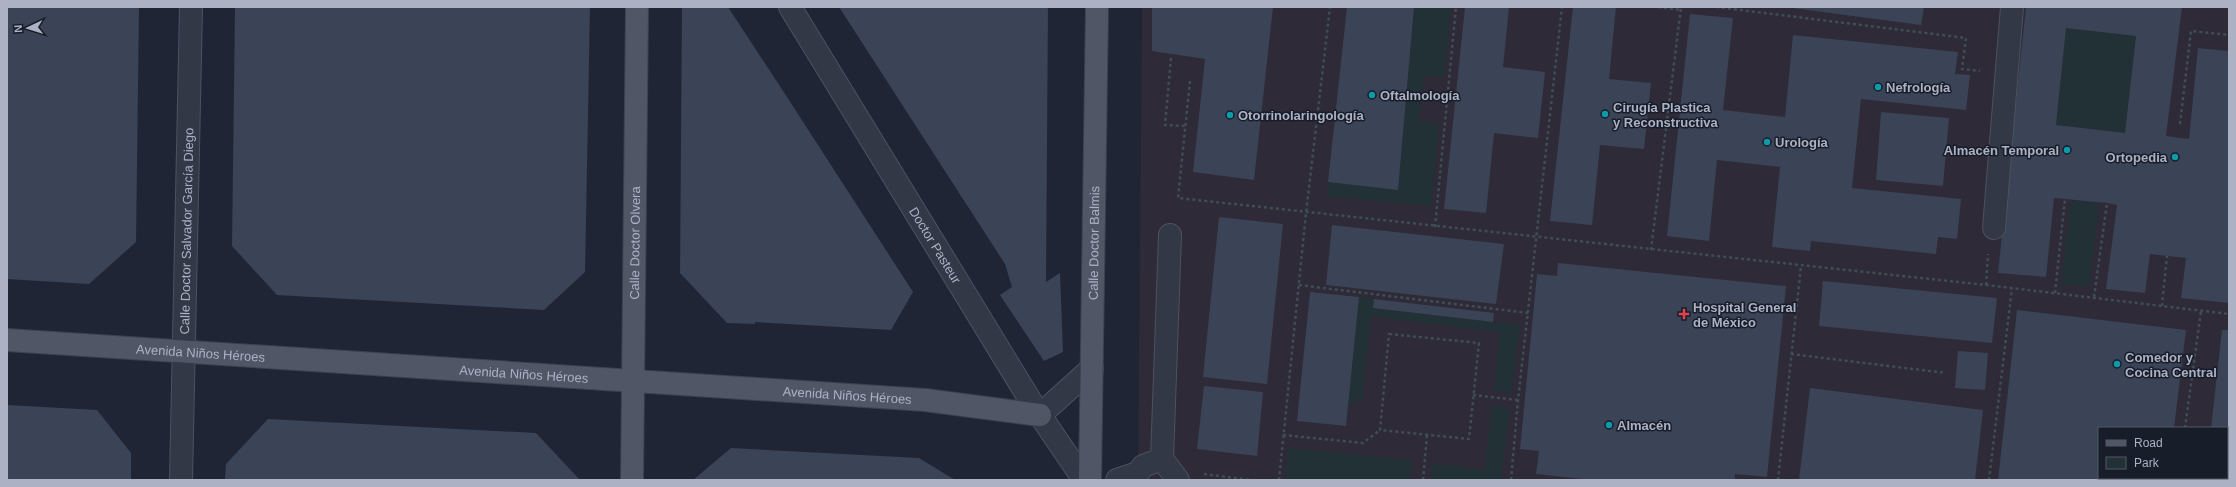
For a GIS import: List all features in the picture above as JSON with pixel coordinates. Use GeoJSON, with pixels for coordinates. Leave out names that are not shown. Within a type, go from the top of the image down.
{"type":"FeatureCollection","features":[{"type":"Feature","properties":{"kind":"main road","name":"Calle Doctor Olvera"},"geometry":{"type":"LineString","coordinates":[[632,480],[637,7]]}},
{"type":"Feature","properties":{"kind":"main road","name":"Calle Doctor Balmis"},"geometry":{"type":"LineString","coordinates":[[1090,480],[1097,7]]}},
{"type":"Feature","properties":{"kind":"main road","name":"Avenida Niños Héroes"},"geometry":{"type":"LineString","coordinates":[[7,340],[183,350],[925,400],[1040,415]]}},
{"type":"Feature","properties":{"kind":"street","name":"Calle Doctor Salvador García Diego"},"geometry":{"type":"LineString","coordinates":[[181,480],[191,7]]}},
{"type":"Feature","properties":{"kind":"street","name":"Doctor Pasteur"},"geometry":{"type":"LineString","coordinates":[[790,7],[1040,415],[1084,480]]}},
{"type":"Feature","properties":{"kind":"street"},"geometry":{"type":"LineString","coordinates":[[1994,228],[2012,7]]}},
{"type":"Feature","properties":{"kind":"street"},"geometry":{"type":"LineString","coordinates":[[1170,234],[1162,459],[1178,480]]}},
{"type":"Feature","properties":{"kind":"street"},"geometry":{"type":"LineString","coordinates":[[1040,415],[1092,368]]}},
{"type":"Feature","properties":{"kind":"street"},"geometry":{"type":"LineString","coordinates":[[1118,480],[1138,473],[1143,466],[1162,459]]}},
{"type":"Feature","properties":{"kind":"path"},"geometry":{"type":"LineString","coordinates":[[1279,480],[1306,213],[1330,7]]}},
{"type":"Feature","properties":{"kind":"path"},"geometry":{"type":"LineString","coordinates":[[1435,227],[1456,7]]}},
{"type":"Feature","properties":{"kind":"path"},"geometry":{"type":"LineString","coordinates":[[1512,480],[1518,400],[1562,7]]}},
{"type":"Feature","properties":{"kind":"path"},"geometry":{"type":"LineString","coordinates":[[1651,250],[1681,9],[1658,7]]}},
{"type":"Feature","properties":{"kind":"path"},"geometry":{"type":"LineString","coordinates":[[1716,7],[1966,38],[1962,69],[2006,74]]}},
{"type":"Feature","properties":{"kind":"path"},"geometry":{"type":"LineString","coordinates":[[2180,124],[2191,31],[2229,35]]}},
{"type":"Feature","properties":{"kind":"path"},"geometry":{"type":"LineString","coordinates":[[1171,58],[1165,125],[1186,126]]}},
{"type":"Feature","properties":{"kind":"path"},"geometry":{"type":"LineString","coordinates":[[1190,81],[1178,198],[1435,227],[2094,297],[2229,314]]}},
{"type":"Feature","properties":{"kind":"path"},"geometry":{"type":"LineString","coordinates":[[2056,293],[2065,199]]}},
{"type":"Feature","properties":{"kind":"path"},"geometry":{"type":"LineString","coordinates":[[2094,297],[2107,203]]}},
{"type":"Feature","properties":{"kind":"path"},"geometry":{"type":"LineString","coordinates":[[2162,306],[2167,256]]}},
{"type":"Feature","properties":{"kind":"path"},"geometry":{"type":"LineString","coordinates":[[1778,480],[1801,266]]}},
{"type":"Feature","properties":{"kind":"path"},"geometry":{"type":"LineString","coordinates":[[1299,285],[1528,313]]}},
{"type":"Feature","properties":{"kind":"path"},"geometry":{"type":"LineString","coordinates":[[1989,480],[2012,288]]}},
{"type":"Feature","properties":{"kind":"path"},"geometry":{"type":"LineString","coordinates":[[2185,427],[2201,311]]}},
{"type":"Feature","properties":{"kind":"path"},"geometry":{"type":"LineString","coordinates":[[1283,435],[1363,443],[1380,430],[1469,439],[1479,343],[1389,334],[1380,430]]}},
{"type":"Feature","properties":{"kind":"path"},"geometry":{"type":"LineString","coordinates":[[1791,354],[1946,373]]}},
{"type":"Feature","properties":{"kind":"path"},"geometry":{"type":"LineString","coordinates":[[1473,395],[1518,400]]}},
{"type":"Feature","properties":{"kind":"path"},"geometry":{"type":"LineString","coordinates":[[1423,480],[1427,435]]}},
{"type":"Feature","properties":{"kind":"shaded area","name":"Hospital General de México"},"geometry":{"type":"Polygon","coordinates":[[[1142,7],[2229,7],[2229,480],[1142,480],[1138,473],[1142,7]]]}},
{"type":"Feature","properties":{"kind":"green space"},"geometry":{"type":"Polygon","coordinates":[[[1414,7],[1451,7],[1444,77],[1424,76],[1419,121],[1439,124],[1431,206],[1327,196],[1328,182],[1398,189],[1414,7]]]}},
{"type":"Feature","properties":{"kind":"green space"},"geometry":{"type":"Polygon","coordinates":[[[2066,28],[2136,36],[2125,133],[2056,125],[2066,28]]]}},
{"type":"Feature","properties":{"kind":"green space"},"geometry":{"type":"Polygon","coordinates":[[[2071,200],[2099,203],[2089,287],[2061,284],[2071,200]]]}},
{"type":"Feature","properties":{"kind":"green space"},"geometry":{"type":"Polygon","coordinates":[[[1359,297],[1374,299],[1374,308],[1520,325],[1511,393],[1494,390],[1500,332],[1371,316],[1362,399],[1356,398],[1355,405],[1348,405],[1359,297]]]}},
{"type":"Feature","properties":{"kind":"green space"},"geometry":{"type":"Polygon","coordinates":[[[1492,405],[1510,407],[1501,480],[1430,480],[1432,463],[1485,470],[1492,405]]]}},
{"type":"Feature","properties":{"kind":"green space"},"geometry":{"type":"Polygon","coordinates":[[[1288,448],[1412,460],[1410,480],[1285,480],[1288,448]]]}},
{"type":"Feature","properties":{"kind":"building"},"geometry":{"type":"Polygon","coordinates":[[[7,7],[139,7],[136,242],[89,284],[7,279],[7,7]]]}},
{"type":"Feature","properties":{"kind":"building"},"geometry":{"type":"Polygon","coordinates":[[[235,7],[590,7],[585,272],[544,310],[277,295],[232,246],[235,7]]]}},
{"type":"Feature","properties":{"kind":"building"},"geometry":{"type":"Polygon","coordinates":[[[682,7],[728,7],[787,97],[913,292],[891,330],[755,322],[755,324],[727,323],[680,273],[682,7]]]}},
{"type":"Feature","properties":{"kind":"building"},"geometry":{"type":"Polygon","coordinates":[[[839,7],[1048,7],[1046,282],[1060,273],[1063,352],[1044,361],[1000,295],[1012,287],[1005,264],[839,7]]]}},
{"type":"Feature","properties":{"kind":"building","name":"Otorrinolaringología"},"geometry":{"type":"Polygon","coordinates":[[[1152,7],[1273,7],[1254,180],[1193,172],[1205,59],[1152,51],[1152,7]]]}},
{"type":"Feature","properties":{"kind":"building","name":"Oftalmología"},"geometry":{"type":"Polygon","coordinates":[[[1347,7],[1414,7],[1398,190],[1328,182],[1347,7]]]}},
{"type":"Feature","properties":{"kind":"building"},"geometry":{"type":"Polygon","coordinates":[[[1465,7],[1509,7],[1503,67],[1545,72],[1538,138],[1494,133],[1486,213],[1444,209],[1465,7]]]}},
{"type":"Feature","properties":{"kind":"building","name":"Cirugía Plastica y Reconstructiva"},"geometry":{"type":"Polygon","coordinates":[[[1573,7],[1616,7],[1609,79],[1651,83],[1644,149],[1600,145],[1592,225],[1550,221],[1573,7]]]}},
{"type":"Feature","properties":{"kind":"building"},"geometry":{"type":"Polygon","coordinates":[[[1785,7],[1924,7],[1921,25],[1785,7]]]}},
{"type":"Feature","properties":{"kind":"building"},"geometry":{"type":"Polygon","coordinates":[[[2026,7],[2182,7],[2166,136],[2189,139],[2198,48],[2229,51],[2229,303],[2181,298],[2186,258],[2150,254],[2145,293],[2106,289],[2117,205],[2107,203],[2054,198],[2046,277],[1998,273],[2026,7]],[[2066,28],[2056,125],[2125,133],[2136,36],[2066,28]]]}},
{"type":"Feature","properties":{"kind":"building","name":"Urología"},"geometry":{"type":"Polygon","coordinates":[[[1690,14],[1733,18],[1723,110],[1785,117],[1793,35],[1958,52],[1955,74],[1970,75],[1966,110],[1861,99],[1852,188],[1961,199],[1957,239],[1938,237],[1936,254],[1811,241],[1810,251],[1772,247],[1780,167],[1717,160],[1709,241],[1667,236],[1690,14]]]}},
{"type":"Feature","properties":{"kind":"building"},"geometry":{"type":"Polygon","coordinates":[[[1881,112],[1949,118],[1943,186],[1876,180],[1881,112]]]}},
{"type":"Feature","properties":{"kind":"building"},"geometry":{"type":"Polygon","coordinates":[[[1219,217],[1283,224],[1267,384],[1203,377],[1219,217]]]}},
{"type":"Feature","properties":{"kind":"building"},"geometry":{"type":"Polygon","coordinates":[[[1332,225],[1504,244],[1496,304],[1326,285],[1332,225]]]}},
{"type":"Feature","properties":{"kind":"building"},"geometry":{"type":"Polygon","coordinates":[[[1558,263],[1786,286],[1767,477],[1735,474],[1735,480],[1591,480],[1536,474],[1539,451],[1520,449],[1537,274],[1557,276],[1558,263]]]}},
{"type":"Feature","properties":{"kind":"building"},"geometry":{"type":"Polygon","coordinates":[[[1823,281],[1997,298],[1992,343],[1819,326],[1823,281]]]}},
{"type":"Feature","properties":{"kind":"building"},"geometry":{"type":"Polygon","coordinates":[[[1310,292],[1359,297],[1346,426],[1297,421],[1310,292]]]}},
{"type":"Feature","properties":{"kind":"building"},"geometry":{"type":"Polygon","coordinates":[[[1374,299],[1494,313],[1493,322],[1373,308],[1374,299]]]}},
{"type":"Feature","properties":{"kind":"building","name":"Comedor y Cocina Central"},"geometry":{"type":"Polygon","coordinates":[[[2017,310],[2186,330],[2174,427],[2098,427],[2098,479],[2167,480],[1998,480],[2017,310]]]}},
{"type":"Feature","properties":{"kind":"building"},"geometry":{"type":"Polygon","coordinates":[[[2222,330],[2229,330],[2229,480],[2205,480],[2228,479],[2228,427],[2211,427],[2222,330]]]}},
{"type":"Feature","properties":{"kind":"building"},"geometry":{"type":"Polygon","coordinates":[[[1958,351],[1988,353],[1985,390],[1955,388],[1958,351]]]}},
{"type":"Feature","properties":{"kind":"building"},"geometry":{"type":"Polygon","coordinates":[[[1204,386],[1263,392],[1257,456],[1197,449],[1204,386]]]}},
{"type":"Feature","properties":{"kind":"building"},"geometry":{"type":"Polygon","coordinates":[[[1810,388],[1983,410],[1975,480],[1799,480],[1810,388]]]}},
{"type":"Feature","properties":{"kind":"building"},"geometry":{"type":"Polygon","coordinates":[[[7,405],[97,410],[131,453],[131,480],[7,480],[7,405]]]}},
{"type":"Feature","properties":{"kind":"building"},"geometry":{"type":"Polygon","coordinates":[[[268,419],[536,433],[580,480],[225,480],[226,464],[268,419]]]}},
{"type":"Feature","properties":{"kind":"building"},"geometry":{"type":"Polygon","coordinates":[[[731,448],[919,458],[955,480],[693,480],[731,448]]]}},
{"type":"Feature","properties":{"kind":"place","name":"Nefrología"},"geometry":{"type":"Point","coordinates":[1878,87]}},
{"type":"Feature","properties":{"kind":"place","name":"Oftalmología"},"geometry":{"type":"Point","coordinates":[1372,95]}},
{"type":"Feature","properties":{"kind":"place","name":"Cirugía Plastica y Reconstructiva"},"geometry":{"type":"Point","coordinates":[1605,114]}},
{"type":"Feature","properties":{"kind":"place","name":"Otorrinolaringología"},"geometry":{"type":"Point","coordinates":[1230,115]}},
{"type":"Feature","properties":{"kind":"place","name":"Urología"},"geometry":{"type":"Point","coordinates":[1767,142]}},
{"type":"Feature","properties":{"kind":"place","name":"Almacén Temporal"},"geometry":{"type":"Point","coordinates":[2067,150]}},
{"type":"Feature","properties":{"kind":"place","name":"Ortopedia"},"geometry":{"type":"Point","coordinates":[2175,157]}},
{"type":"Feature","properties":{"kind":"place","name":"Hospital General de México"},"geometry":{"type":"Point","coordinates":[1684,314]}},
{"type":"Feature","properties":{"kind":"place","name":"Comedor y Cocina Central"},"geometry":{"type":"Point","coordinates":[2117,364]}},
{"type":"Feature","properties":{"kind":"place","name":"Almacén"},"geometry":{"type":"Point","coordinates":[1609,425]}}]}
